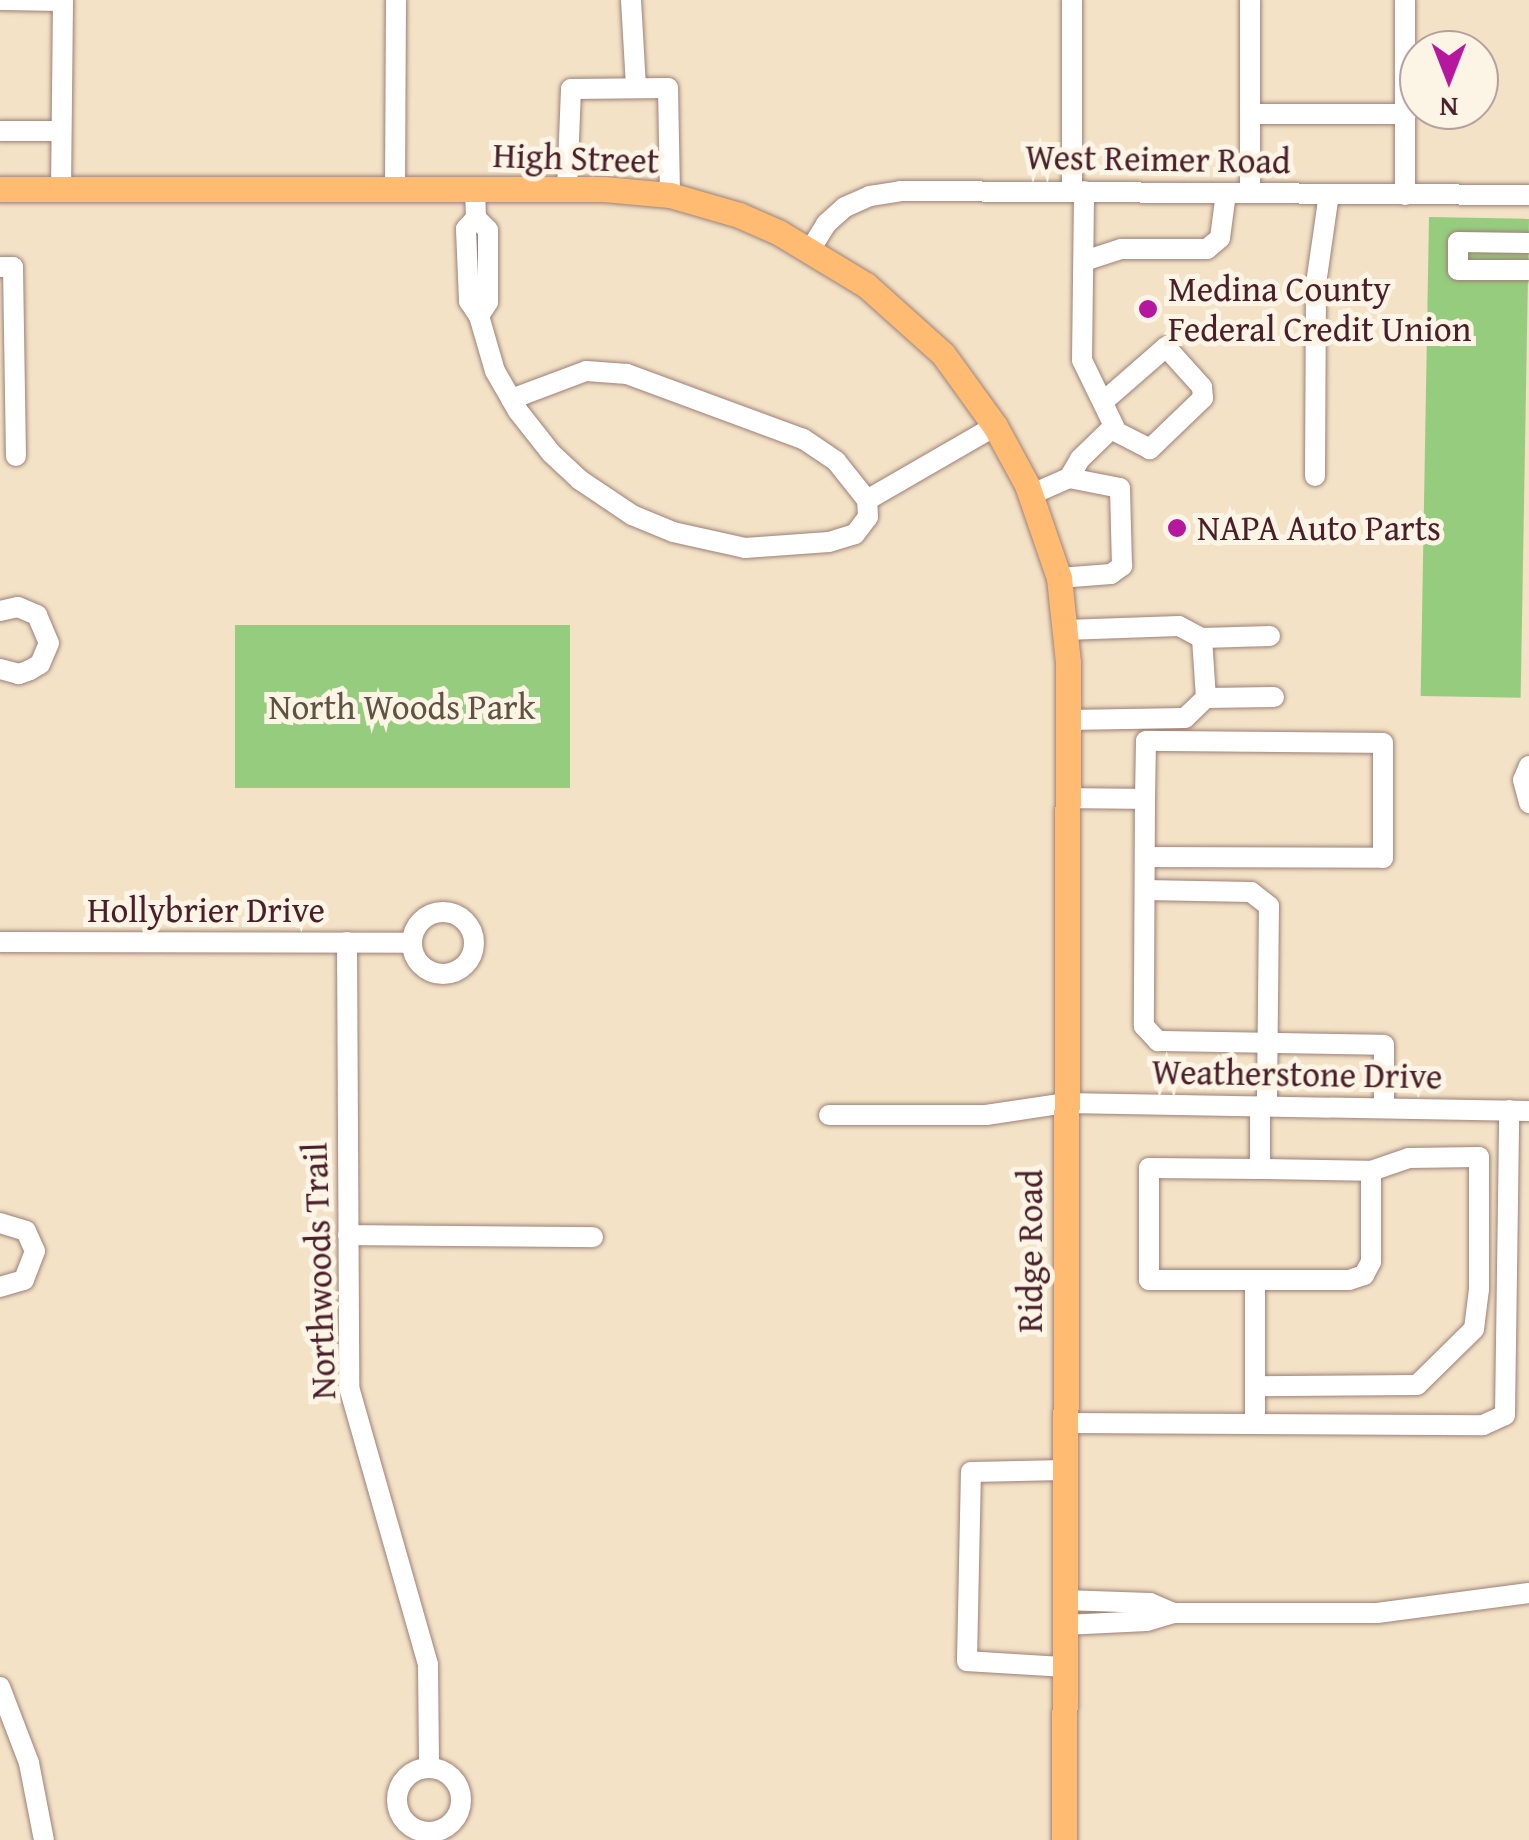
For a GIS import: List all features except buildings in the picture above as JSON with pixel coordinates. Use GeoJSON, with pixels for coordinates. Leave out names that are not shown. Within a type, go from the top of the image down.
{"type":"FeatureCollection","features":[{"type":"Feature","properties":{"kind":"main road","name":"High Street"},"geometry":{"type":"LineString","coordinates":[[0,189],[567,189],[670,195],[739,214],[866,284],[943,354],[995,426],[1030,495],[1059,578],[1068,662]]}},
{"type":"Feature","properties":{"kind":"main road","name":"Ridge Road"},"geometry":{"type":"LineString","coordinates":[[1064,1840],[1068,662]]}},
{"type":"Feature","properties":{"kind":"street"},"geometry":{"type":"LineString","coordinates":[[0,0],[63,1],[61,189]]}},
{"type":"Feature","properties":{"kind":"street"},"geometry":{"type":"LineString","coordinates":[[396,0],[396,189]]}},
{"type":"Feature","properties":{"kind":"street"},"geometry":{"type":"LineString","coordinates":[[632,0],[636,88]]}},
{"type":"Feature","properties":{"kind":"street"},"geometry":{"type":"LineString","coordinates":[[1072,0],[1084,261],[1082,360],[1086,376],[1104,402],[1113,430],[1150,449],[1203,398],[1202,387],[1166,346],[1104,402]]}},
{"type":"Feature","properties":{"kind":"street"},"geometry":{"type":"LineString","coordinates":[[1250,0],[1250,193]]}},
{"type":"Feature","properties":{"kind":"street"},"geometry":{"type":"LineString","coordinates":[[1405,0],[1405,30]]}},
{"type":"Feature","properties":{"kind":"street"},"geometry":{"type":"LineString","coordinates":[[567,189],[571,89],[668,88],[670,195]]}},
{"type":"Feature","properties":{"kind":"street"},"geometry":{"type":"LineString","coordinates":[[1250,114],[1399,114]]}},
{"type":"Feature","properties":{"kind":"street"},"geometry":{"type":"LineString","coordinates":[[1405,195],[1406,130]]}},
{"type":"Feature","properties":{"kind":"street"},"geometry":{"type":"LineString","coordinates":[[0,131],[62,131]]}},
{"type":"Feature","properties":{"kind":"street"},"geometry":{"type":"LineString","coordinates":[[475,189],[476,218],[466,229],[469,301],[480,316],[495,371],[511,399],[550,452],[580,480],[632,515],[673,532],[745,548],[829,542],[855,534],[868,517],[867,500],[836,461],[803,439],[627,374],[586,371],[511,399]]}},
{"type":"Feature","properties":{"kind":"street","name":"West Reimer Road"},"geometry":{"type":"LineString","coordinates":[[810,250],[826,224],[845,207],[870,196],[964,189],[1529,195]]}},
{"type":"Feature","properties":{"kind":"street"},"geometry":{"type":"LineString","coordinates":[[1084,261],[1121,248],[1208,249],[1220,238],[1226,193]]}},
{"type":"Feature","properties":{"kind":"street"},"geometry":{"type":"LineString","coordinates":[[1315,476],[1316,284],[1329,194]]}},
{"type":"Feature","properties":{"kind":"street"},"geometry":{"type":"LineString","coordinates":[[1529,243],[1458,242],[1458,270],[1529,270]]}},
{"type":"Feature","properties":{"kind":"street"},"geometry":{"type":"LineString","coordinates":[[0,267],[13,267],[16,456]]}},
{"type":"Feature","properties":{"kind":"street"},"geometry":{"type":"LineString","coordinates":[[867,500],[995,426]]}},
{"type":"Feature","properties":{"kind":"street"},"geometry":{"type":"LineString","coordinates":[[1030,495],[1068,478],[1080,459],[1113,430]]}},
{"type":"Feature","properties":{"kind":"street"},"geometry":{"type":"LineString","coordinates":[[1059,578],[1111,574],[1122,566],[1120,488],[1068,478]]}},
{"type":"Feature","properties":{"kind":"street"},"geometry":{"type":"LineString","coordinates":[[0,611],[18,607],[37,614],[49,643],[40,664],[30,670],[19,674],[0,669]]}},
{"type":"Feature","properties":{"kind":"street"},"geometry":{"type":"LineString","coordinates":[[1065,630],[1179,626],[1202,638],[1270,636]]}},
{"type":"Feature","properties":{"kind":"street"},"geometry":{"type":"LineString","coordinates":[[1202,638],[1206,698]]}},
{"type":"Feature","properties":{"kind":"street"},"geometry":{"type":"LineString","coordinates":[[1068,720],[1185,718],[1206,698],[1274,697]]}},
{"type":"Feature","properties":{"kind":"street"},"geometry":{"type":"LineString","coordinates":[[1145,857],[1382,858],[1382,744],[1146,741],[1146,799],[1145,857],[1144,1026],[1158,1041],[1384,1044],[1384,1108]]}},
{"type":"Feature","properties":{"kind":"street"},"geometry":{"type":"LineString","coordinates":[[1529,766],[1523,780],[1529,803]]}},
{"type":"Feature","properties":{"kind":"street"},"geometry":{"type":"LineString","coordinates":[[1067,798],[1146,799]]}},
{"type":"Feature","properties":{"kind":"street"},"geometry":{"type":"LineString","coordinates":[[1145,890],[1251,892],[1269,906],[1260,1169]]}},
{"type":"Feature","properties":{"kind":"street","name":"Hollybrier Drive"},"geometry":{"type":"LineString","coordinates":[[0,942],[412,943]]}},
{"type":"Feature","properties":{"kind":"street","name":"Northwoods Trail"},"geometry":{"type":"LineString","coordinates":[[346,942],[349,1388],[428,1664],[429,1768]]}},
{"type":"Feature","properties":{"kind":"street","name":"Weatherstone Drive"},"geometry":{"type":"LineString","coordinates":[[830,1115],[986,1115],[1065,1104],[1519,1110]]}},
{"type":"Feature","properties":{"kind":"street"},"geometry":{"type":"LineString","coordinates":[[1064,1423],[1482,1425],[1506,1415],[1519,1110]]}},
{"type":"Feature","properties":{"kind":"street"},"geometry":{"type":"LineString","coordinates":[[1255,1386],[1417,1385],[1474,1328],[1480,1288],[1478,1157],[1409,1158],[1371,1171],[1148,1168],[1148,1280],[1349,1280],[1364,1275],[1371,1262],[1371,1171]]}},
{"type":"Feature","properties":{"kind":"street"},"geometry":{"type":"LineString","coordinates":[[0,1223],[26,1232],[36,1251],[24,1280],[0,1287]]}},
{"type":"Feature","properties":{"kind":"street"},"geometry":{"type":"LineString","coordinates":[[348,1235],[593,1238]]}},
{"type":"Feature","properties":{"kind":"street"},"geometry":{"type":"LineString","coordinates":[[1255,1280],[1255,1424]]}},
{"type":"Feature","properties":{"kind":"street"},"geometry":{"type":"LineString","coordinates":[[1064,1470],[971,1472],[967,1661],[1064,1667]]}},
{"type":"Feature","properties":{"kind":"street"},"geometry":{"type":"LineString","coordinates":[[1064,1612],[1150,1603],[1174,1612],[1376,1613],[1529,1593]]}},
{"type":"Feature","properties":{"kind":"street"},"geometry":{"type":"LineString","coordinates":[[0,1687],[30,1763],[44,1840]]}},
{"type":"Feature","properties":{"kind":"green space"},"geometry":{"type":"Polygon","coordinates":[[[1429,217],[1529,219],[1521,698],[1421,696],[1429,217]]]}},
{"type":"Feature","properties":{"kind":"green space","name":"North Woods Park"},"geometry":{"type":"Polygon","coordinates":[[[235,625],[570,625],[570,788],[235,788],[235,625]]]}},
{"type":"Feature","properties":{"kind":"place","name":"Medina County Federal Credit Union"},"geometry":{"type":"Point","coordinates":[1148,309]}},
{"type":"Feature","properties":{"kind":"place","name":"NAPA Auto Parts"},"geometry":{"type":"Point","coordinates":[1177,528]}}]}
